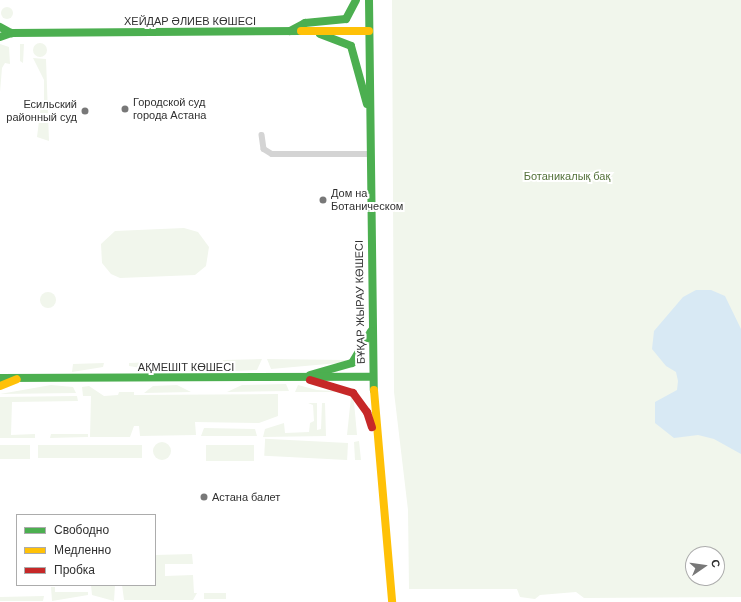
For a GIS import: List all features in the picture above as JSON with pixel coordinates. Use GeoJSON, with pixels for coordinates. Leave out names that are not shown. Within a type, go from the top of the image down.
{"type":"FeatureCollection","features":[{"type":"Feature","properties":{"kind":"street"},"geometry":{"type":"LineString","coordinates":[[287,33],[306,23],[346,19],[352,15],[356,0]]}},
{"type":"Feature","properties":{"kind":"street","name":"БҰҚАР ЖЫРАУ КӨШЕСІ"},"geometry":{"type":"LineString","coordinates":[[369,0],[369,154],[372,377],[376,438],[392,602]]}},
{"type":"Feature","properties":{"kind":"street","name":"ХЕЙДАР ӘЛИЕВ КӨШЕСІ"},"geometry":{"type":"LineString","coordinates":[[0,27],[11,33]]}},
{"type":"Feature","properties":{"kind":"street","name":"ХЕЙДАР ӘЛИЕВ КӨШЕСІ"},"geometry":{"type":"LineString","coordinates":[[0,37],[11,33],[287,33],[369,31]]}},
{"type":"Feature","properties":{"kind":"street"},"geometry":{"type":"LineString","coordinates":[[315,32],[351,46],[369,109]]}},
{"type":"Feature","properties":{"kind":"street"},"geometry":{"type":"LineString","coordinates":[[262,135],[264,149],[272,154],[369,154]]}},
{"type":"Feature","properties":{"kind":"street"},"geometry":{"type":"LineString","coordinates":[[302,377],[352,363],[371,331]]}},
{"type":"Feature","properties":{"kind":"street"},"geometry":{"type":"LineString","coordinates":[[302,377],[353,393],[367,412],[376,438]]}},
{"type":"Feature","properties":{"kind":"street","name":"АҚМЕШІТ КӨШЕСІ"},"geometry":{"type":"LineString","coordinates":[[0,378],[372,377]]}},
{"type":"Feature","properties":{"kind":"street"},"geometry":{"type":"LineString","coordinates":[[0,386],[19,378]]}},
{"type":"Feature","properties":{"kind":"green space","name":"Ботаникалық бақ"},"geometry":{"type":"Polygon","coordinates":[[[392,0],[741,0],[741,597],[584,598],[576,592],[540,595],[535,599],[520,597],[517,589],[409,589],[408,510],[394,392],[392,0]]]}},
{"type":"Feature","properties":{"kind":"green space"},"geometry":{"type":"Polygon","coordinates":[[[5,7],[9,7],[13,13],[9,19],[5,19],[1,15],[1,11],[5,7]]]}},
{"type":"Feature","properties":{"kind":"green space"},"geometry":{"type":"Polygon","coordinates":[[[40,43],[45,45],[47,50],[45,55],[40,57],[35,55],[33,50],[35,45],[40,43]]]}},
{"type":"Feature","properties":{"kind":"green space"},"geometry":{"type":"Polygon","coordinates":[[[0,44],[9,47],[10,64],[5,63],[2,68],[0,92],[0,44]]]}},
{"type":"Feature","properties":{"kind":"green space"},"geometry":{"type":"Polygon","coordinates":[[[20,44],[24,44],[23,63],[20,61],[20,44]]]}},
{"type":"Feature","properties":{"kind":"green space"},"geometry":{"type":"Polygon","coordinates":[[[33,58],[46,59],[49,141],[37,137],[41,105],[44,105],[44,80],[33,58]]]}},
{"type":"Feature","properties":{"kind":"green space"},"geometry":{"type":"Polygon","coordinates":[[[184,228],[198,232],[209,247],[206,266],[195,275],[120,278],[111,274],[102,263],[101,244],[115,231],[184,228]]]}},
{"type":"Feature","properties":{"kind":"green space"},"geometry":{"type":"Polygon","coordinates":[[[45,292],[51,292],[56,297],[54,306],[51,308],[45,308],[40,303],[40,297],[45,292]]]}},
{"type":"Feature","properties":{"kind":"green space"},"geometry":{"type":"Polygon","coordinates":[[[262,359],[257,370],[236,371],[223,364],[223,360],[262,359]]]}},
{"type":"Feature","properties":{"kind":"green space"},"geometry":{"type":"Polygon","coordinates":[[[267,359],[348,360],[350,362],[271,369],[267,359]]]}},
{"type":"Feature","properties":{"kind":"green space"},"geometry":{"type":"Polygon","coordinates":[[[157,362],[153,370],[129,366],[129,363],[157,362]]]}},
{"type":"Feature","properties":{"kind":"green space"},"geometry":{"type":"Polygon","coordinates":[[[104,363],[103,367],[72,372],[73,364],[104,363]]]}},
{"type":"Feature","properties":{"kind":"green space"},"geometry":{"type":"Polygon","coordinates":[[[286,384],[289,391],[227,392],[242,385],[286,384]]]}},
{"type":"Feature","properties":{"kind":"green space"},"geometry":{"type":"Polygon","coordinates":[[[51,385],[73,387],[76,393],[0,394],[51,385]]]}},
{"type":"Feature","properties":{"kind":"green space"},"geometry":{"type":"Polygon","coordinates":[[[177,385],[191,392],[144,393],[153,386],[177,385]]]}},
{"type":"Feature","properties":{"kind":"green space"},"geometry":{"type":"Polygon","coordinates":[[[298,385],[317,390],[348,392],[295,392],[298,385]]]}},
{"type":"Feature","properties":{"kind":"green space"},"geometry":{"type":"Polygon","coordinates":[[[89,386],[104,396],[118,395],[119,392],[134,392],[134,395],[278,394],[278,416],[259,423],[195,422],[196,435],[140,436],[139,426],[134,426],[130,437],[90,437],[91,396],[83,396],[82,387],[89,386]]]}},
{"type":"Feature","properties":{"kind":"green space"},"geometry":{"type":"Polygon","coordinates":[[[77,396],[78,401],[12,402],[11,435],[35,434],[35,438],[0,438],[0,397],[77,396]]]}},
{"type":"Feature","properties":{"kind":"green space"},"geometry":{"type":"Polygon","coordinates":[[[351,397],[354,402],[357,435],[347,435],[351,397]]]}},
{"type":"Feature","properties":{"kind":"green space"},"geometry":{"type":"Polygon","coordinates":[[[308,403],[317,403],[317,430],[321,429],[322,403],[325,403],[326,436],[263,437],[265,429],[284,423],[285,433],[309,432],[310,423],[314,421],[313,405],[308,403]]]}},
{"type":"Feature","properties":{"kind":"green space"},"geometry":{"type":"Polygon","coordinates":[[[204,428],[255,429],[257,436],[201,436],[204,428]]]}},
{"type":"Feature","properties":{"kind":"green space"},"geometry":{"type":"Polygon","coordinates":[[[51,434],[88,434],[88,437],[50,438],[51,434]]]}},
{"type":"Feature","properties":{"kind":"green space"},"geometry":{"type":"Polygon","coordinates":[[[265,439],[348,443],[347,460],[264,456],[265,439]]]}},
{"type":"Feature","properties":{"kind":"green space"},"geometry":{"type":"Polygon","coordinates":[[[359,441],[361,460],[355,460],[354,442],[359,441]]]}},
{"type":"Feature","properties":{"kind":"green space"},"geometry":{"type":"Polygon","coordinates":[[[162,442],[168,445],[171,451],[168,457],[162,460],[156,457],[153,451],[156,445],[162,442]]]}},
{"type":"Feature","properties":{"kind":"green space"},"geometry":{"type":"Polygon","coordinates":[[[0,445],[30,445],[30,459],[0,459],[0,445]]]}},
{"type":"Feature","properties":{"kind":"green space"},"geometry":{"type":"Polygon","coordinates":[[[38,445],[142,445],[142,458],[38,458],[38,445]]]}},
{"type":"Feature","properties":{"kind":"green space"},"geometry":{"type":"Polygon","coordinates":[[[206,445],[254,445],[254,461],[206,461],[206,445]]]}},
{"type":"Feature","properties":{"kind":"green space"},"geometry":{"type":"Polygon","coordinates":[[[192,554],[193,564],[165,564],[165,576],[193,575],[194,593],[197,593],[193,600],[124,600],[122,586],[156,586],[156,555],[192,554]]]}},
{"type":"Feature","properties":{"kind":"green space"},"geometry":{"type":"Polygon","coordinates":[[[91,586],[115,586],[114,601],[92,595],[91,586]]]}},
{"type":"Feature","properties":{"kind":"green space"},"geometry":{"type":"Polygon","coordinates":[[[51,587],[55,587],[55,592],[88,592],[88,595],[52,601],[51,587]]]}},
{"type":"Feature","properties":{"kind":"green space"},"geometry":{"type":"Polygon","coordinates":[[[204,593],[226,593],[226,599],[204,599],[204,593]]]}},
{"type":"Feature","properties":{"kind":"green space"},"geometry":{"type":"Polygon","coordinates":[[[44,596],[43,601],[0,601],[0,597],[44,596]]]}},
{"type":"Feature","properties":{"kind":"water"},"geometry":{"type":"Polygon","coordinates":[[[696,290],[711,290],[725,296],[741,329],[741,454],[714,439],[698,435],[674,438],[655,423],[655,402],[677,390],[678,381],[676,372],[666,366],[652,349],[654,331],[683,297],[696,290]]]}},
{"type":"Feature","properties":{"kind":"traffic: fast"},"geometry":{"type":"LineString","coordinates":[[290,31],[305,23],[346,19],[356,0]]}},
{"type":"Feature","properties":{"kind":"traffic: fast"},"geometry":{"type":"LineString","coordinates":[[369,0],[374,390]]}},
{"type":"Feature","properties":{"kind":"traffic: fast"},"geometry":{"type":"LineString","coordinates":[[0,27],[11,33]]}},
{"type":"Feature","properties":{"kind":"traffic: fast"},"geometry":{"type":"LineString","coordinates":[[0,37],[11,33],[301,31]]}},
{"type":"Feature","properties":{"kind":"traffic: fast"},"geometry":{"type":"LineString","coordinates":[[320,34],[351,46],[367,104]]}},
{"type":"Feature","properties":{"kind":"traffic: fast"},"geometry":{"type":"LineString","coordinates":[[310,375],[352,363],[371,331]]}},
{"type":"Feature","properties":{"kind":"traffic: fast"},"geometry":{"type":"LineString","coordinates":[[0,378],[372,377]]}},
{"type":"Feature","properties":{"kind":"traffic: slow"},"geometry":{"type":"LineString","coordinates":[[301,31],[369,31]]}},
{"type":"Feature","properties":{"kind":"traffic: slow"},"geometry":{"type":"LineString","coordinates":[[0,386],[17,379]]}},
{"type":"Feature","properties":{"kind":"traffic: slow"},"geometry":{"type":"LineString","coordinates":[[374,390],[392,602]]}},
{"type":"Feature","properties":{"kind":"traffic: jam"},"geometry":{"type":"LineString","coordinates":[[310,380],[353,393],[367,412],[372,427]]}},
{"type":"Feature","properties":{"kind":"place","name":"Городской суд города Астана"},"geometry":{"type":"Point","coordinates":[125,109]}},
{"type":"Feature","properties":{"kind":"place","name":"Есильский районный суд"},"geometry":{"type":"Point","coordinates":[85,111]}},
{"type":"Feature","properties":{"kind":"place","name":"Дом на Ботаническом"},"geometry":{"type":"Point","coordinates":[323,200]}},
{"type":"Feature","properties":{"kind":"place","name":"Астана балет"},"geometry":{"type":"Point","coordinates":[204,497]}}]}
